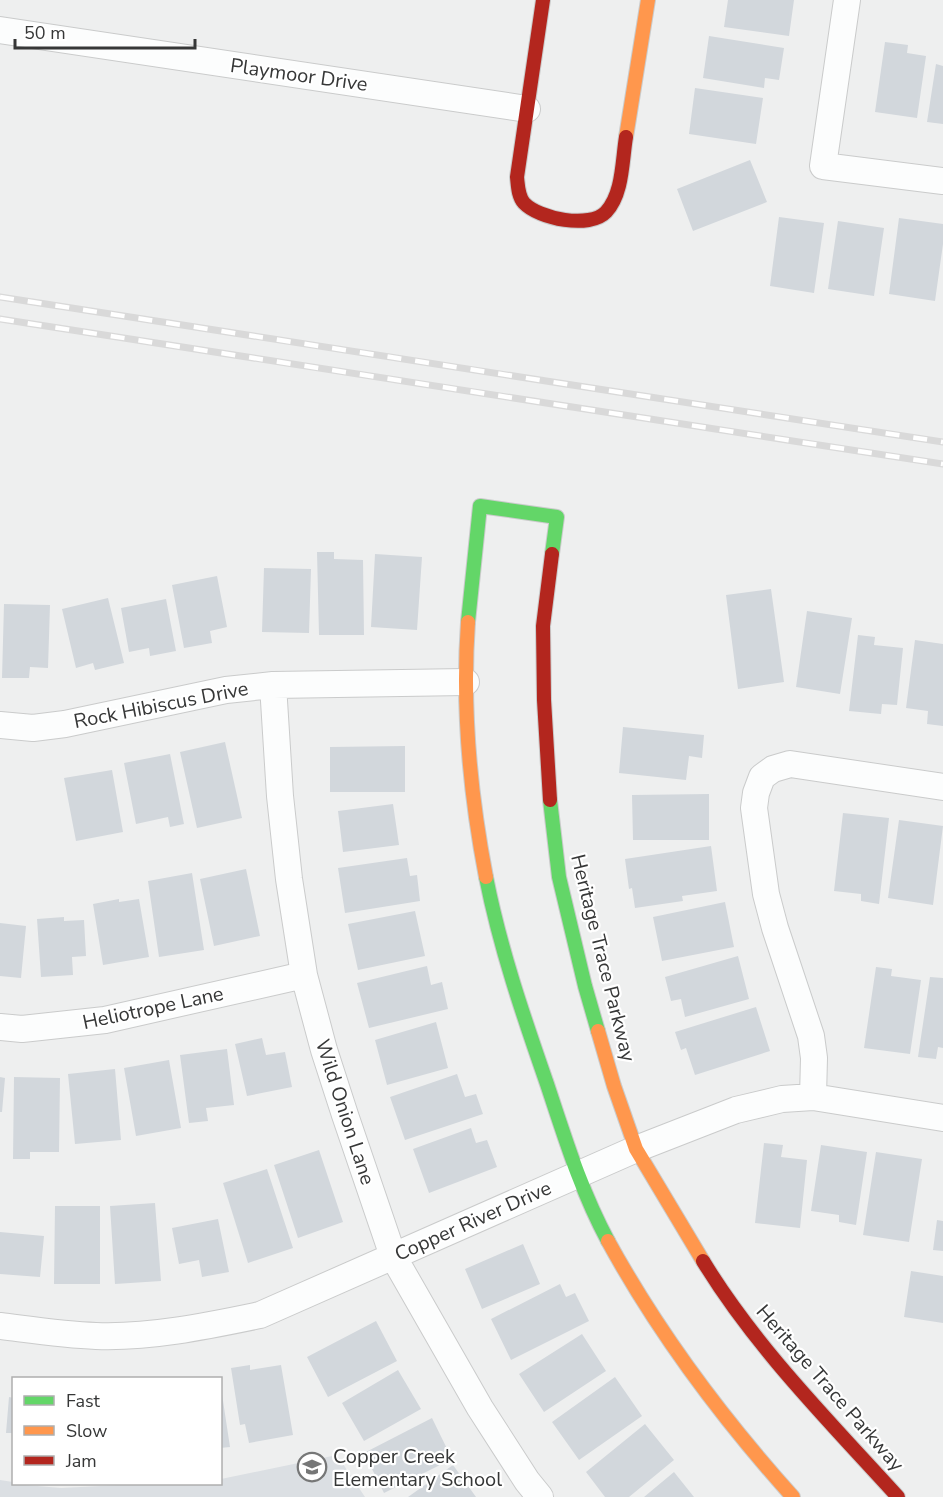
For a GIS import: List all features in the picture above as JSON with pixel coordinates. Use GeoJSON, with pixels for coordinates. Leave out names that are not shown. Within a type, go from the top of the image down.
{"type":"FeatureCollection","features":[{"type":"Feature","properties":{"kind":"street"},"geometry":{"type":"LineString","coordinates":[[543,0],[517,177],[518,190],[523,203],[535,212],[550,217],[579,221],[601,216],[610,206],[617,192],[648,0]]}},
{"type":"Feature","properties":{"kind":"street"},"geometry":{"type":"LineString","coordinates":[[847,0],[823,166],[943,181]]}},
{"type":"Feature","properties":{"kind":"street","name":"Playmoor Drive"},"geometry":{"type":"LineString","coordinates":[[0,30],[527,109]]}},
{"type":"Feature","properties":{"kind":"street","name":"Heritage Trace Parkway"},"geometry":{"type":"LineString","coordinates":[[793,1497],[753,1454],[650,1313],[595,1218],[512,985],[487,884],[478,827],[468,728],[466,682],[468,620],[480,506],[557,517],[543,626],[548,778],[560,877],[585,986],[614,1086],[636,1149],[710,1272],[750,1328],[787,1374],[898,1497]]}},
{"type":"Feature","properties":{"kind":"street","name":"Rock Hibiscus Drive"},"geometry":{"type":"LineString","coordinates":[[0,725],[33,728],[65,724],[226,690],[273,685],[466,682]]}},
{"type":"Feature","properties":{"kind":"street","name":"Wild Onion Lane"},"geometry":{"type":"LineString","coordinates":[[273,685],[281,808],[289,879],[304,975],[324,1050],[393,1256],[480,1408],[540,1497]]}},
{"type":"Feature","properties":{"kind":"street"},"geometry":{"type":"LineString","coordinates":[[813,1097],[814,1058],[811,1036],[766,894],[754,808],[756,793],[762,777],[773,769],[790,764],[943,787]]}},
{"type":"Feature","properties":{"kind":"street","name":"Heliotrope Lane"},"geometry":{"type":"LineString","coordinates":[[0,1027],[22,1029],[105,1020],[304,975]]}},
{"type":"Feature","properties":{"kind":"street","name":"Copper River Drive"},"geometry":{"type":"LineString","coordinates":[[0,1326],[97,1336],[147,1334],[208,1326],[260,1315],[636,1149],[736,1110],[782,1099],[813,1097],[943,1118]]}},
{"type":"Feature","properties":{"kind":"shaded area","name":"Copper Creek Elementary School"},"geometry":{"type":"Polygon","coordinates":[[[337,1455],[365,1497],[0,1497],[0,1480],[12,1482],[12,1485],[61,1488],[120,1485],[222,1485],[222,1479],[337,1455]]]}},
{"type":"Feature","properties":{"kind":"building"},"geometry":{"type":"Polygon","coordinates":[[[728,0],[794,0],[789,36],[724,27],[728,0]]]}},
{"type":"Feature","properties":{"kind":"building"},"geometry":{"type":"Polygon","coordinates":[[[709,36],[784,48],[779,80],[765,78],[764,88],[703,78],[709,36]]]}},
{"type":"Feature","properties":{"kind":"building"},"geometry":{"type":"Polygon","coordinates":[[[885,42],[908,45],[907,53],[926,56],[917,118],[875,112],[885,42]]]}},
{"type":"Feature","properties":{"kind":"building"},"geometry":{"type":"Polygon","coordinates":[[[936,64],[943,66],[943,124],[927,122],[936,64]]]}},
{"type":"Feature","properties":{"kind":"building"},"geometry":{"type":"Polygon","coordinates":[[[695,88],[763,98],[756,144],[689,134],[695,88]]]}},
{"type":"Feature","properties":{"kind":"building"},"geometry":{"type":"Polygon","coordinates":[[[750,160],[767,202],[693,231],[677,189],[750,160]]]}},
{"type":"Feature","properties":{"kind":"building"},"geometry":{"type":"Polygon","coordinates":[[[779,217],[824,223],[814,293],[770,286],[779,217]]]}},
{"type":"Feature","properties":{"kind":"building"},"geometry":{"type":"Polygon","coordinates":[[[899,218],[943,224],[943,244],[935,301],[889,294],[899,218]]]}},
{"type":"Feature","properties":{"kind":"building"},"geometry":{"type":"Polygon","coordinates":[[[838,221],[884,228],[874,296],[828,289],[838,221]]]}},
{"type":"Feature","properties":{"kind":"building"},"geometry":{"type":"Polygon","coordinates":[[[317,552],[334,552],[334,559],[363,560],[364,635],[319,635],[317,552]]]}},
{"type":"Feature","properties":{"kind":"building"},"geometry":{"type":"Polygon","coordinates":[[[375,554],[422,557],[417,630],[371,627],[375,554]]]}},
{"type":"Feature","properties":{"kind":"building"},"geometry":{"type":"Polygon","coordinates":[[[264,568],[311,569],[309,633],[262,632],[264,568]]]}},
{"type":"Feature","properties":{"kind":"building"},"geometry":{"type":"Polygon","coordinates":[[[217,576],[227,627],[210,631],[212,643],[184,648],[172,585],[217,576]]]}},
{"type":"Feature","properties":{"kind":"building"},"geometry":{"type":"Polygon","coordinates":[[[771,589],[784,682],[738,689],[726,595],[771,589]]]}},
{"type":"Feature","properties":{"kind":"building"},"geometry":{"type":"Polygon","coordinates":[[[108,598],[124,663],[95,670],[93,663],[76,668],[62,609],[108,598]]]}},
{"type":"Feature","properties":{"kind":"building"},"geometry":{"type":"Polygon","coordinates":[[[166,599],[176,651],[150,656],[149,648],[129,652],[121,608],[166,599]]]}},
{"type":"Feature","properties":{"kind":"building"},"geometry":{"type":"Polygon","coordinates":[[[4,604],[50,605],[48,668],[30,667],[29,678],[2,678],[4,604]]]}},
{"type":"Feature","properties":{"kind":"building"},"geometry":{"type":"Polygon","coordinates":[[[807,611],[852,618],[840,694],[796,687],[807,611]]]}},
{"type":"Feature","properties":{"kind":"building"},"geometry":{"type":"Polygon","coordinates":[[[858,635],[875,637],[874,645],[903,648],[897,705],[882,704],[881,714],[849,711],[858,635]]]}},
{"type":"Feature","properties":{"kind":"building"},"geometry":{"type":"Polygon","coordinates":[[[915,640],[943,644],[943,726],[927,724],[928,711],[906,708],[915,640]]]}},
{"type":"Feature","properties":{"kind":"building"},"geometry":{"type":"Polygon","coordinates":[[[623,727],[704,735],[702,758],[689,756],[686,780],[619,773],[623,727]]]}},
{"type":"Feature","properties":{"kind":"building"},"geometry":{"type":"Polygon","coordinates":[[[225,742],[242,818],[197,828],[180,752],[225,742]]]}},
{"type":"Feature","properties":{"kind":"building"},"geometry":{"type":"Polygon","coordinates":[[[405,746],[405,792],[330,792],[330,747],[405,746]]]}},
{"type":"Feature","properties":{"kind":"building"},"geometry":{"type":"Polygon","coordinates":[[[170,754],[184,824],[170,827],[168,817],[136,824],[124,763],[170,754]]]}},
{"type":"Feature","properties":{"kind":"building"},"geometry":{"type":"Polygon","coordinates":[[[112,770],[123,832],[76,841],[64,778],[112,770]]]}},
{"type":"Feature","properties":{"kind":"building"},"geometry":{"type":"Polygon","coordinates":[[[709,794],[709,840],[633,840],[632,795],[709,794]]]}},
{"type":"Feature","properties":{"kind":"building"},"geometry":{"type":"Polygon","coordinates":[[[393,804],[399,845],[343,852],[338,811],[393,804]]]}},
{"type":"Feature","properties":{"kind":"building"},"geometry":{"type":"Polygon","coordinates":[[[843,813],[889,818],[879,904],[861,901],[861,894],[834,891],[843,813]]]}},
{"type":"Feature","properties":{"kind":"building"},"geometry":{"type":"Polygon","coordinates":[[[899,820],[943,826],[933,905],[888,898],[899,820]]]}},
{"type":"Feature","properties":{"kind":"building"},"geometry":{"type":"Polygon","coordinates":[[[711,846],[717,891],[682,896],[683,901],[635,908],[632,888],[629,889],[625,859],[711,846]]]}},
{"type":"Feature","properties":{"kind":"building"},"geometry":{"type":"Polygon","coordinates":[[[407,858],[410,876],[417,875],[420,901],[345,913],[338,868],[407,858]]]}},
{"type":"Feature","properties":{"kind":"building"},"geometry":{"type":"Polygon","coordinates":[[[246,869],[260,936],[214,946],[200,879],[246,869]]]}},
{"type":"Feature","properties":{"kind":"building"},"geometry":{"type":"Polygon","coordinates":[[[192,873],[204,950],[159,957],[148,881],[192,873]]]}},
{"type":"Feature","properties":{"kind":"building"},"geometry":{"type":"Polygon","coordinates":[[[119,899],[119,902],[139,899],[149,957],[103,965],[93,904],[119,899]]]}},
{"type":"Feature","properties":{"kind":"building"},"geometry":{"type":"Polygon","coordinates":[[[725,902],[734,947],[662,961],[653,917],[725,902]]]}},
{"type":"Feature","properties":{"kind":"building"},"geometry":{"type":"Polygon","coordinates":[[[415,911],[425,956],[358,970],[348,924],[415,911]]]}},
{"type":"Feature","properties":{"kind":"building"},"geometry":{"type":"Polygon","coordinates":[[[64,917],[64,921],[84,920],[86,956],[72,957],[73,975],[41,977],[37,919],[64,917]]]}},
{"type":"Feature","properties":{"kind":"building"},"geometry":{"type":"Polygon","coordinates":[[[0,923],[26,926],[21,978],[0,976],[0,923]]]}},
{"type":"Feature","properties":{"kind":"building"},"geometry":{"type":"Polygon","coordinates":[[[738,956],[749,999],[685,1017],[681,999],[671,1001],[665,977],[738,956]]]}},
{"type":"Feature","properties":{"kind":"building"},"geometry":{"type":"Polygon","coordinates":[[[427,966],[431,985],[442,982],[448,1009],[369,1028],[357,983],[427,966]]]}},
{"type":"Feature","properties":{"kind":"building"},"geometry":{"type":"Polygon","coordinates":[[[876,967],[892,969],[891,976],[921,980],[910,1054],[864,1048],[876,967]]]}},
{"type":"Feature","properties":{"kind":"building"},"geometry":{"type":"Polygon","coordinates":[[[930,977],[943,978],[943,1048],[938,1047],[936,1059],[918,1057],[930,977]]]}},
{"type":"Feature","properties":{"kind":"building"},"geometry":{"type":"Polygon","coordinates":[[[756,1007],[770,1051],[695,1075],[686,1048],[681,1050],[675,1032],[756,1007]]]}},
{"type":"Feature","properties":{"kind":"building"},"geometry":{"type":"Polygon","coordinates":[[[436,1022],[448,1068],[387,1085],[375,1040],[436,1022]]]}},
{"type":"Feature","properties":{"kind":"building"},"geometry":{"type":"Polygon","coordinates":[[[262,1038],[266,1055],[285,1052],[292,1087],[247,1096],[235,1044],[262,1038]]]}},
{"type":"Feature","properties":{"kind":"building"},"geometry":{"type":"Polygon","coordinates":[[[227,1049],[234,1105],[206,1108],[208,1121],[189,1123],[180,1055],[227,1049]]]}},
{"type":"Feature","properties":{"kind":"building"},"geometry":{"type":"Polygon","coordinates":[[[169,1060],[181,1128],[136,1136],[124,1068],[169,1060]]]}},
{"type":"Feature","properties":{"kind":"building"},"geometry":{"type":"Polygon","coordinates":[[[115,1069],[121,1140],[75,1144],[68,1074],[115,1069]]]}},
{"type":"Feature","properties":{"kind":"building"},"geometry":{"type":"Polygon","coordinates":[[[457,1074],[465,1097],[476,1094],[483,1114],[405,1140],[390,1097],[457,1074]]]}},
{"type":"Feature","properties":{"kind":"building"},"geometry":{"type":"Polygon","coordinates":[[[0,1077],[5,1078],[2,1112],[0,1112],[0,1077]]]}},
{"type":"Feature","properties":{"kind":"building"},"geometry":{"type":"Polygon","coordinates":[[[14,1077],[60,1078],[59,1152],[30,1152],[30,1159],[13,1159],[14,1077]]]}},
{"type":"Feature","properties":{"kind":"building"},"geometry":{"type":"Polygon","coordinates":[[[471,1128],[476,1143],[487,1140],[497,1167],[429,1193],[413,1149],[471,1128]]]}},
{"type":"Feature","properties":{"kind":"building"},"geometry":{"type":"Polygon","coordinates":[[[764,1143],[783,1145],[781,1157],[807,1160],[800,1228],[755,1223],[764,1143]]]}},
{"type":"Feature","properties":{"kind":"building"},"geometry":{"type":"Polygon","coordinates":[[[821,1145],[867,1152],[856,1225],[839,1222],[839,1215],[811,1211],[821,1145]]]}},
{"type":"Feature","properties":{"kind":"building"},"geometry":{"type":"Polygon","coordinates":[[[319,1150],[343,1222],[298,1238],[274,1165],[319,1150]]]}},
{"type":"Feature","properties":{"kind":"building"},"geometry":{"type":"Polygon","coordinates":[[[876,1152],[922,1159],[909,1242],[863,1235],[876,1152]]]}},
{"type":"Feature","properties":{"kind":"building"},"geometry":{"type":"Polygon","coordinates":[[[267,1169],[293,1248],[248,1263],[223,1183],[267,1169]]]}},
{"type":"Feature","properties":{"kind":"building"},"geometry":{"type":"Polygon","coordinates":[[[155,1203],[161,1281],[115,1284],[110,1206],[155,1203]]]}},
{"type":"Feature","properties":{"kind":"building"},"geometry":{"type":"Polygon","coordinates":[[[55,1206],[100,1206],[100,1284],[54,1284],[55,1206]]]}},
{"type":"Feature","properties":{"kind":"building"},"geometry":{"type":"Polygon","coordinates":[[[218,1219],[229,1272],[202,1277],[199,1260],[179,1264],[172,1228],[218,1219]]]}},
{"type":"Feature","properties":{"kind":"building"},"geometry":{"type":"Polygon","coordinates":[[[937,1220],[943,1221],[943,1251],[933,1250],[937,1220]]]}},
{"type":"Feature","properties":{"kind":"building"},"geometry":{"type":"Polygon","coordinates":[[[0,1232],[44,1236],[40,1277],[0,1274],[0,1232]]]}},
{"type":"Feature","properties":{"kind":"building"},"geometry":{"type":"Polygon","coordinates":[[[523,1244],[540,1284],[482,1309],[465,1269],[523,1244]]]}},
{"type":"Feature","properties":{"kind":"building"},"geometry":{"type":"Polygon","coordinates":[[[911,1271],[943,1276],[943,1323],[904,1317],[911,1271]]]}},
{"type":"Feature","properties":{"kind":"building"},"geometry":{"type":"Polygon","coordinates":[[[560,1284],[566,1297],[575,1293],[589,1321],[511,1360],[491,1319],[560,1284]]]}},
{"type":"Feature","properties":{"kind":"building"},"geometry":{"type":"Polygon","coordinates":[[[376,1321],[397,1361],[328,1397],[307,1357],[376,1321]]]}},
{"type":"Feature","properties":{"kind":"building"},"geometry":{"type":"Polygon","coordinates":[[[582,1334],[606,1371],[544,1412],[519,1374],[582,1334]]]}},
{"type":"Feature","properties":{"kind":"building"},"geometry":{"type":"Polygon","coordinates":[[[250,1365],[250,1370],[281,1365],[293,1435],[249,1443],[245,1424],[240,1425],[231,1368],[250,1365]]]}},
{"type":"Feature","properties":{"kind":"building"},"geometry":{"type":"Polygon","coordinates":[[[398,1370],[421,1409],[364,1441],[342,1403],[398,1370]]]}},
{"type":"Feature","properties":{"kind":"building"},"geometry":{"type":"Polygon","coordinates":[[[615,1377],[642,1416],[579,1460],[552,1422],[615,1377]]]}},
{"type":"Feature","properties":{"kind":"building"},"geometry":{"type":"Polygon","coordinates":[[[222,1394],[230,1447],[222,1448],[222,1394]]]}},
{"type":"Feature","properties":{"kind":"building"},"geometry":{"type":"Polygon","coordinates":[[[9,1397],[12,1398],[12,1433],[6,1433],[9,1397]]]}},
{"type":"Feature","properties":{"kind":"building"},"geometry":{"type":"Polygon","coordinates":[[[432,1418],[452,1459],[384,1493],[364,1453],[432,1418]]]}},
{"type":"Feature","properties":{"kind":"building"},"geometry":{"type":"Polygon","coordinates":[[[645,1424],[674,1460],[629,1497],[605,1497],[586,1472],[645,1424]]]}},
{"type":"Feature","properties":{"kind":"building"},"geometry":{"type":"Polygon","coordinates":[[[453,1465],[476,1497],[408,1497],[453,1465]]]}},
{"type":"Feature","properties":{"kind":"building"},"geometry":{"type":"Polygon","coordinates":[[[674,1472],[694,1497],[644,1497],[674,1472]]]}},
{"type":"Feature","properties":{"kind":"railway"},"geometry":{"type":"LineString","coordinates":[[0,297],[943,442]]}},
{"type":"Feature","properties":{"kind":"railway"},"geometry":{"type":"LineString","coordinates":[[0,319],[943,464]]}},
{"type":"Feature","properties":{"kind":"traffic: fast"},"geometry":{"type":"LineString","coordinates":[[468,622],[480,506],[557,517],[552,554]]}},
{"type":"Feature","properties":{"kind":"traffic: fast"},"geometry":{"type":"LineString","coordinates":[[550,800],[559,877],[598,1031]]}},
{"type":"Feature","properties":{"kind":"traffic: fast"},"geometry":{"type":"LineString","coordinates":[[486,877],[505,956],[529,1033],[574,1164],[608,1241]]}},
{"type":"Feature","properties":{"kind":"traffic: slow"},"geometry":{"type":"LineString","coordinates":[[626,137],[648,0]]}},
{"type":"Feature","properties":{"kind":"traffic: slow"},"geometry":{"type":"LineString","coordinates":[[468,622],[466,686],[469,750],[486,877]]}},
{"type":"Feature","properties":{"kind":"traffic: slow"},"geometry":{"type":"LineString","coordinates":[[598,1031],[636,1149],[703,1261]]}},
{"type":"Feature","properties":{"kind":"traffic: slow"},"geometry":{"type":"LineString","coordinates":[[608,1241],[648,1309],[693,1374],[741,1437],[793,1497]]}},
{"type":"Feature","properties":{"kind":"traffic: jam"},"geometry":{"type":"LineString","coordinates":[[543,0],[517,177],[522,200],[531,209],[541,214],[565,220],[589,220],[598,217],[606,212],[616,196],[626,137]]}},
{"type":"Feature","properties":{"kind":"traffic: jam"},"geometry":{"type":"LineString","coordinates":[[550,800],[544,700],[543,626],[552,554]]}},
{"type":"Feature","properties":{"kind":"traffic: jam"},"geometry":{"type":"LineString","coordinates":[[703,1261],[746,1324],[770,1354],[898,1497]]}},
{"type":"Feature","properties":{"kind":"place","name":"Copper Creek Elementary School"},"geometry":{"type":"Point","coordinates":[312,1467]}}]}
